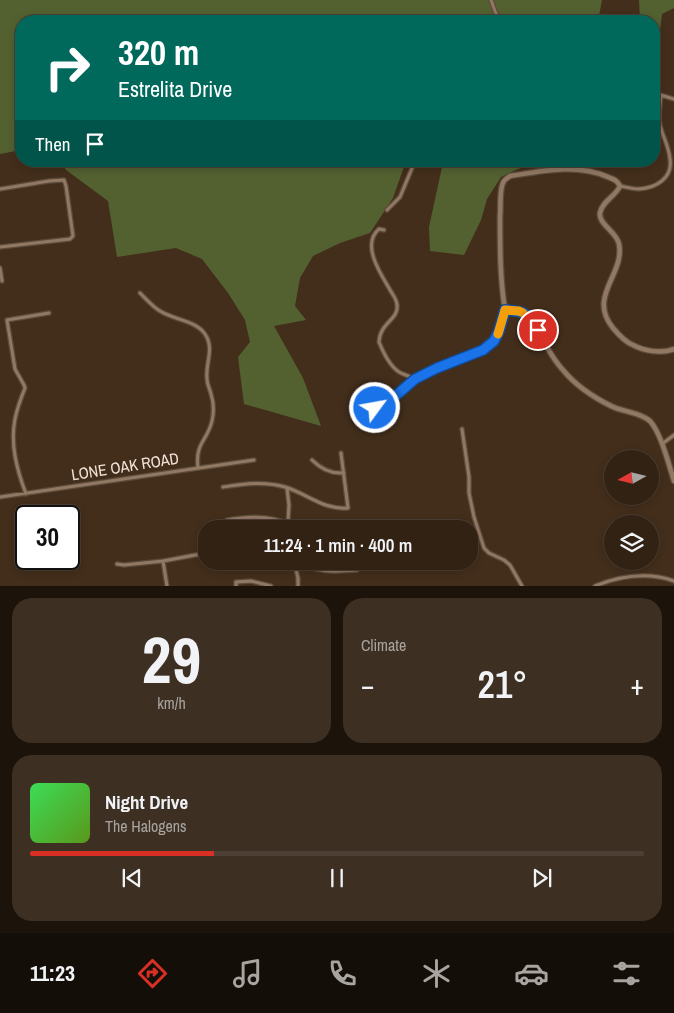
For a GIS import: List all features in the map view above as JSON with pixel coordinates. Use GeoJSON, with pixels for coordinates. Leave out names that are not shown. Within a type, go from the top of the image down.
{"type":"FeatureCollection","features":[{"type":"Feature","properties":{"kind":"street"},"geometry":{"type":"LineString","coordinates":[[491,0],[496,15]]}},
{"type":"Feature","properties":{"kind":"street"},"geometry":{"type":"LineString","coordinates":[[660,102],[661,95],[674,99]]}},
{"type":"Feature","properties":{"kind":"street"},"geometry":{"type":"LineString","coordinates":[[353,408],[365,410],[375,408],[393,398],[415,379],[483,350],[494,341],[505,310],[500,250],[501,196],[505,180],[510,176],[561,169],[588,171],[604,175],[618,182],[620,186],[636,189],[652,187],[666,178],[670,170],[670,157],[660,124]]}},
{"type":"Feature","properties":{"kind":"street"},"geometry":{"type":"LineString","coordinates":[[388,210],[400,197],[412,167]]}},
{"type":"Feature","properties":{"kind":"street"},"geometry":{"type":"LineString","coordinates":[[0,189],[64,180],[73,233],[72,238],[0,248]]}},
{"type":"Feature","properties":{"kind":"street"},"geometry":{"type":"LineString","coordinates":[[620,186],[602,206],[600,213],[602,221],[615,235],[620,246],[616,272],[605,297],[605,312],[608,322],[629,344],[638,348],[665,352],[674,349]]}},
{"type":"Feature","properties":{"kind":"street"},"geometry":{"type":"LineString","coordinates":[[384,230],[379,229],[374,233],[371,245],[372,254],[395,297],[398,308],[395,316],[382,330],[379,342],[394,367],[415,379]]}},
{"type":"Feature","properties":{"kind":"street"},"geometry":{"type":"LineString","coordinates":[[0,268],[2,281]]}},
{"type":"Feature","properties":{"kind":"street"},"geometry":{"type":"LineString","coordinates":[[140,293],[161,312],[198,327],[209,342],[210,354],[207,378],[214,407],[209,431],[198,450],[198,468]]}},
{"type":"Feature","properties":{"kind":"street"},"geometry":{"type":"LineString","coordinates":[[505,310],[519,311],[531,318],[562,370],[588,393],[616,409],[644,417],[650,422],[662,445],[674,481]]}},
{"type":"Feature","properties":{"kind":"street"},"geometry":{"type":"LineString","coordinates":[[26,494],[15,460],[14,445],[15,418],[25,388],[15,369],[7,320],[49,313]]}},
{"type":"Feature","properties":{"kind":"street"},"geometry":{"type":"LineString","coordinates":[[462,429],[469,477],[469,493],[484,548],[510,565],[522,586]]}},
{"type":"Feature","properties":{"kind":"street"},"geometry":{"type":"LineString","coordinates":[[662,445],[674,435]]}},
{"type":"Feature","properties":{"kind":"street"},"geometry":{"type":"LineString","coordinates":[[223,487],[250,483],[270,484],[287,488],[329,507],[348,508],[341,453]]}},
{"type":"Feature","properties":{"kind":"street","name":"LONE OAK ROAD"},"geometry":{"type":"LineString","coordinates":[[0,497],[254,460]]}},
{"type":"Feature","properties":{"kind":"street"},"geometry":{"type":"LineString","coordinates":[[312,460],[326,471],[344,474]]}},
{"type":"Feature","properties":{"kind":"street"},"geometry":{"type":"LineString","coordinates":[[287,488],[288,520]]}},
{"type":"Feature","properties":{"kind":"street"},"geometry":{"type":"LineString","coordinates":[[227,520],[244,516],[281,520]]}},
{"type":"Feature","properties":{"kind":"street"},"geometry":{"type":"LineString","coordinates":[[117,564],[163,561],[198,554]]}},
{"type":"Feature","properties":{"kind":"street"},"geometry":{"type":"LineString","coordinates":[[163,561],[167,586]]}},
{"type":"Feature","properties":{"kind":"street"},"geometry":{"type":"LineString","coordinates":[[297,570],[298,586]]}},
{"type":"Feature","properties":{"kind":"street"},"geometry":{"type":"LineString","coordinates":[[314,570],[337,572],[357,570]]}},
{"type":"Feature","properties":{"kind":"street"},"geometry":{"type":"LineString","coordinates":[[594,586],[634,576],[665,578],[674,581]]}},
{"type":"Feature","properties":{"kind":"street"},"geometry":{"type":"LineString","coordinates":[[236,586],[236,582],[251,581],[271,586]]}},
{"type":"Feature","properties":{"kind":"green space"},"geometry":{"type":"Polygon","coordinates":[[[0,0],[602,0],[599,15],[15,15],[15,151],[0,154],[0,0]]]}},
{"type":"Feature","properties":{"kind":"green space"},"geometry":{"type":"Polygon","coordinates":[[[639,0],[674,0],[674,8],[662,14],[660,30],[660,15],[640,15],[639,0]]]}},
{"type":"Feature","properties":{"kind":"green space"},"geometry":{"type":"Polygon","coordinates":[[[64,167],[404,167],[393,198],[370,233],[340,243],[313,256],[300,278],[295,306],[306,320],[274,326],[303,378],[321,426],[244,404],[238,357],[250,342],[245,320],[228,293],[202,259],[176,248],[117,257],[108,201],[64,167]]]}},
{"type":"Feature","properties":{"kind":"green space"},"geometry":{"type":"Polygon","coordinates":[[[442,167],[523,167],[501,177],[487,199],[481,220],[464,255],[430,251],[429,227],[442,167]]]}},
{"type":"Feature","properties":{"kind":"slow traffic"},"geometry":{"type":"LineString","coordinates":[[498,334],[505,310],[523,313]]}},
{"type":"Feature","properties":{"kind":"route"},"geometry":{"type":"LineString","coordinates":[[375,408],[393,398],[415,379],[483,350],[494,341],[505,310],[519,311],[526,314],[531,318],[538,330]]}}]}
